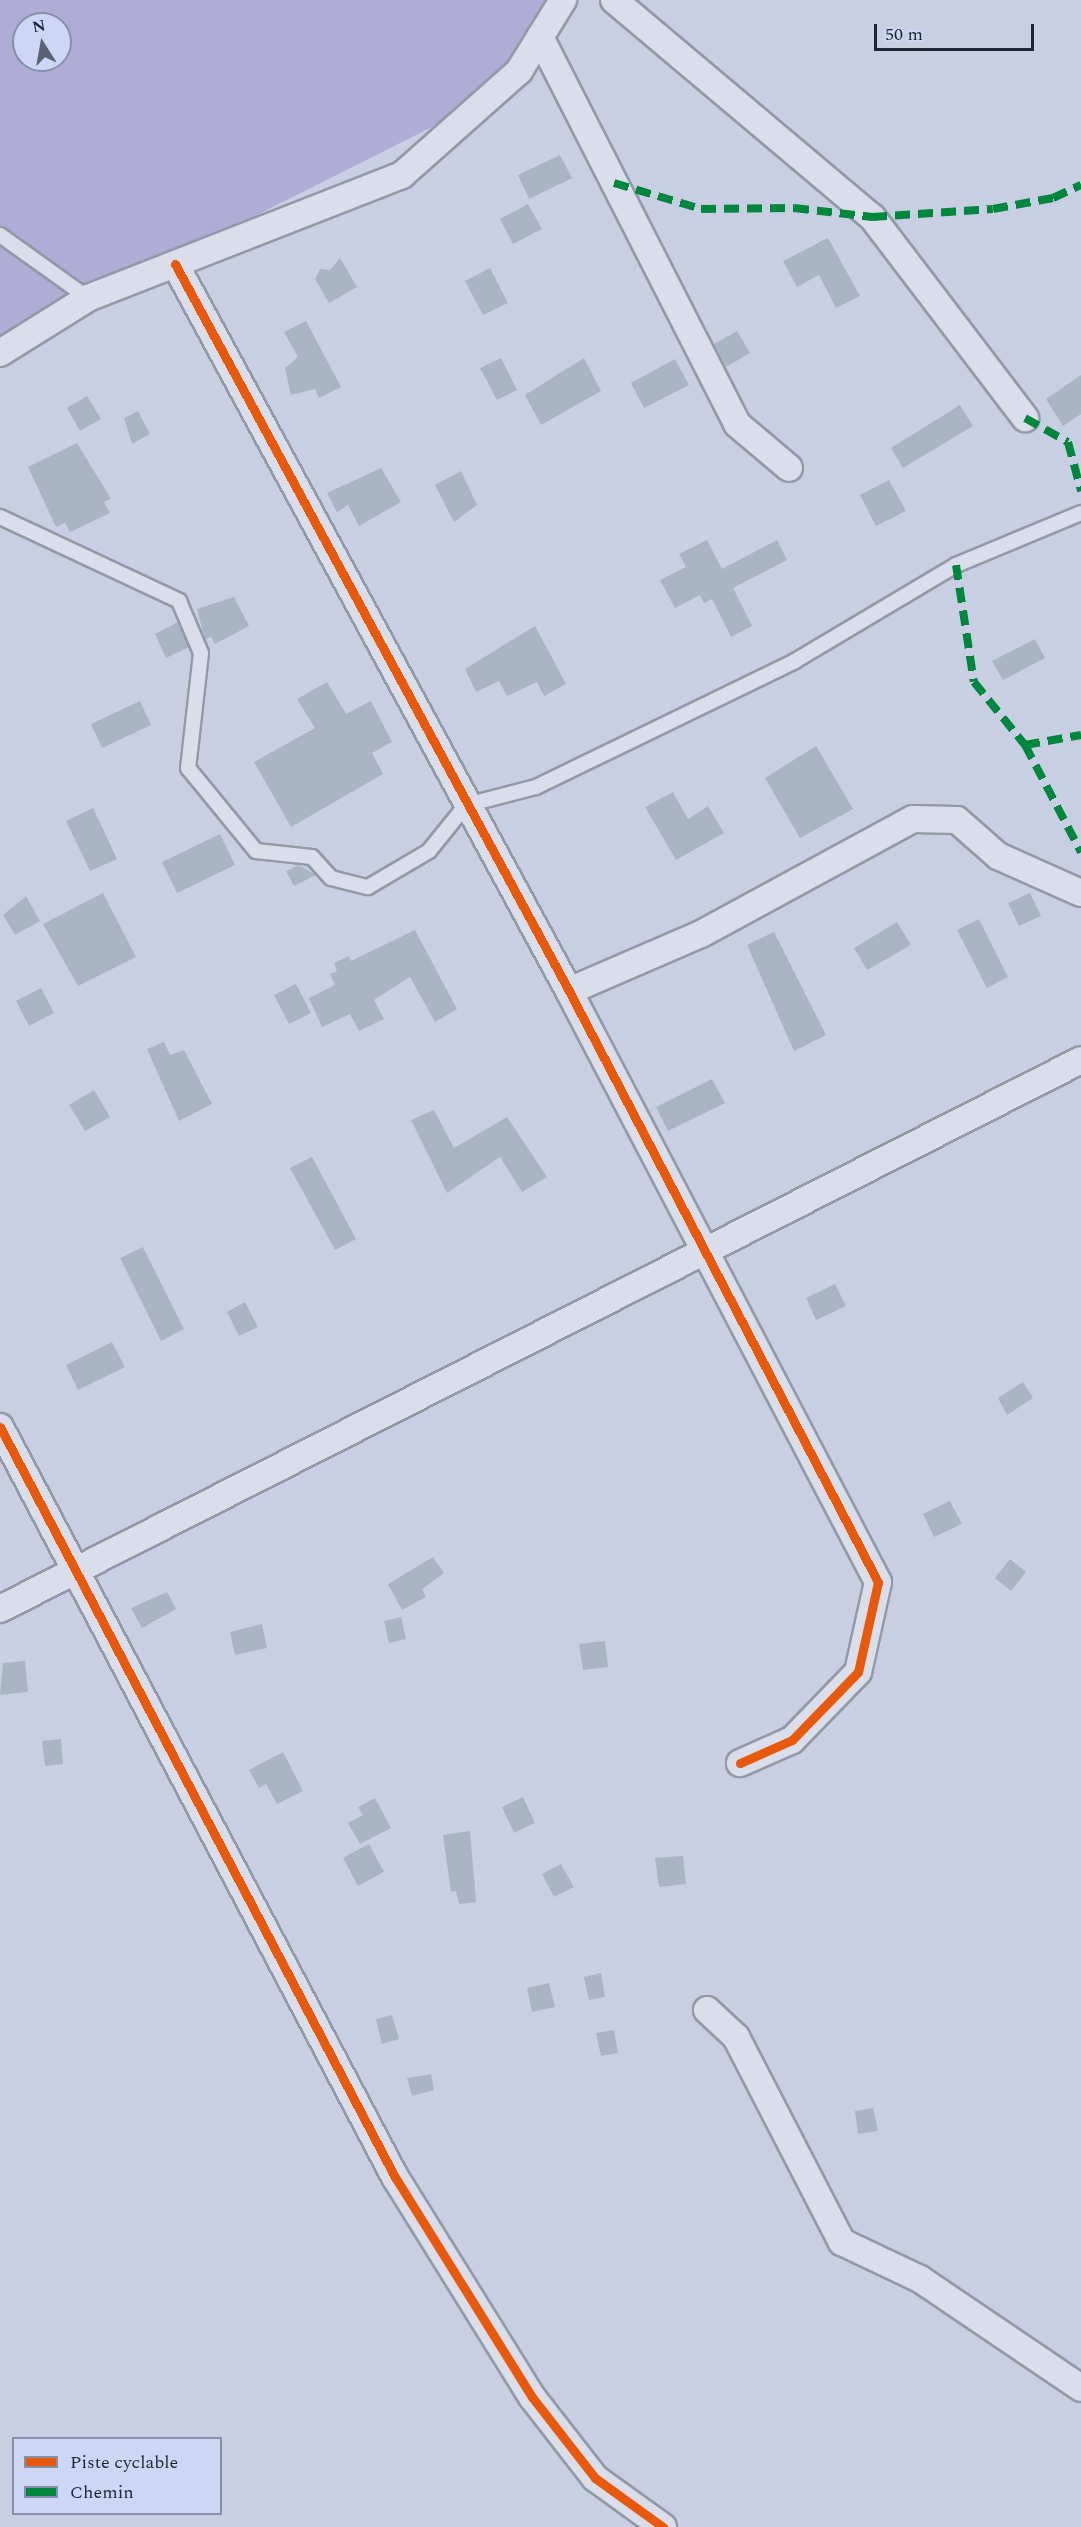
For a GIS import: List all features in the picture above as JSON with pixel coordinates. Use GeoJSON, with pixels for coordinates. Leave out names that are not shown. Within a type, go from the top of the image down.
{"type":"FeatureCollection","features":[{"type":"Feature","properties":{"kind":"street"},"geometry":{"type":"LineString","coordinates":[[0,352],[88,298],[402,176],[519,71],[563,0]]}},
{"type":"Feature","properties":{"kind":"street"},"geometry":{"type":"LineString","coordinates":[[614,0],[872,217],[1025,418]]}},
{"type":"Feature","properties":{"kind":"street"},"geometry":{"type":"LineString","coordinates":[[540,36],[737,424],[789,468]]}},
{"type":"Feature","properties":{"kind":"street"},"geometry":{"type":"LineString","coordinates":[[175,264],[466,805],[569,991],[878,1582],[858,1672],[792,1740],[740,1762]]}},
{"type":"Feature","properties":{"kind":"street"},"geometry":{"type":"LineString","coordinates":[[569,991],[701,934],[913,819],[957,820],[998,856],[1081,892]]}},
{"type":"Feature","properties":{"kind":"street"},"geometry":{"type":"LineString","coordinates":[[0,1609],[78,1567],[1081,1060]]}},
{"type":"Feature","properties":{"kind":"street"},"geometry":{"type":"LineString","coordinates":[[0,1426],[78,1567],[395,2177],[532,2397],[595,2478],[663,2527]]}},
{"type":"Feature","properties":{"kind":"street"},"geometry":{"type":"LineString","coordinates":[[707,2010],[736,2037],[842,2242],[920,2279],[1081,2388]]}},
{"type":"Feature","properties":{"kind":"lane"},"geometry":{"type":"LineString","coordinates":[[0,235],[88,298]]}},
{"type":"Feature","properties":{"kind":"lane"},"geometry":{"type":"LineString","coordinates":[[0,518],[179,601],[201,653],[188,768],[256,850],[312,857],[331,878],[368,887],[429,851],[466,805],[536,787],[795,661],[956,566],[1081,513]]}},
{"type":"Feature","properties":{"kind":"shaded area"},"geometry":{"type":"Polygon","coordinates":[[[0,0],[563,0],[451,131],[432,127],[0,344],[0,0]]]}},
{"type":"Feature","properties":{"kind":"building"},"geometry":{"type":"Polygon","coordinates":[[[560,155],[572,178],[529,199],[518,175],[560,155]]]}},
{"type":"Feature","properties":{"kind":"building"},"geometry":{"type":"Polygon","coordinates":[[[528,204],[542,229],[513,244],[500,219],[528,204]]]}},
{"type":"Feature","properties":{"kind":"building"},"geometry":{"type":"Polygon","coordinates":[[[828,238],[860,296],[836,308],[819,275],[797,287],[783,261],[828,238]]]}},
{"type":"Feature","properties":{"kind":"building"},"geometry":{"type":"Polygon","coordinates":[[[340,258],[357,287],[329,303],[315,279],[320,269],[330,270],[340,258]]]}},
{"type":"Feature","properties":{"kind":"building"},"geometry":{"type":"Polygon","coordinates":[[[490,268],[508,303],[483,315],[465,281],[490,268]]]}},
{"type":"Feature","properties":{"kind":"building"},"geometry":{"type":"Polygon","coordinates":[[[306,321],[341,387],[319,398],[315,389],[291,395],[285,368],[298,357],[284,332],[306,321]]]}},
{"type":"Feature","properties":{"kind":"building"},"geometry":{"type":"Polygon","coordinates":[[[737,331],[750,353],[726,367],[714,344],[737,331]]]}},
{"type":"Feature","properties":{"kind":"building"},"geometry":{"type":"Polygon","coordinates":[[[501,358],[517,390],[497,400],[480,368],[501,358]]]}},
{"type":"Feature","properties":{"kind":"building"},"geometry":{"type":"Polygon","coordinates":[[[584,358],[601,391],[541,425],[525,395],[584,358]]]}},
{"type":"Feature","properties":{"kind":"building"},"geometry":{"type":"Polygon","coordinates":[[[675,359],[689,385],[644,408],[631,383],[675,359]]]}},
{"type":"Feature","properties":{"kind":"building"},"geometry":{"type":"Polygon","coordinates":[[[1081,375],[1081,414],[1063,426],[1046,399],[1081,375]]]}},
{"type":"Feature","properties":{"kind":"building"},"geometry":{"type":"Polygon","coordinates":[[[87,396],[101,419],[80,431],[67,408],[87,396]]]}},
{"type":"Feature","properties":{"kind":"building"},"geometry":{"type":"Polygon","coordinates":[[[960,405],[973,426],[903,468],[891,448],[960,405]]]}},
{"type":"Feature","properties":{"kind":"building"},"geometry":{"type":"Polygon","coordinates":[[[138,411],[150,434],[132,444],[124,418],[138,411]]]}},
{"type":"Feature","properties":{"kind":"building"},"geometry":{"type":"Polygon","coordinates":[[[77,443],[111,499],[104,502],[110,513],[70,532],[65,523],[56,527],[28,467],[77,443]]]}},
{"type":"Feature","properties":{"kind":"building"},"geometry":{"type":"Polygon","coordinates":[[[381,468],[401,502],[359,526],[348,505],[337,512],[327,493],[381,468]]]}},
{"type":"Feature","properties":{"kind":"building"},"geometry":{"type":"Polygon","coordinates":[[[461,471],[477,505],[454,522],[435,485],[461,471]]]}},
{"type":"Feature","properties":{"kind":"building"},"geometry":{"type":"Polygon","coordinates":[[[889,480],[906,511],[876,526],[860,495],[889,480]]]}},
{"type":"Feature","properties":{"kind":"building"},"geometry":{"type":"Polygon","coordinates":[[[707,540],[722,569],[777,540],[787,560],[733,588],[752,626],[731,637],[712,599],[704,603],[700,595],[675,608],[660,580],[686,567],[679,554],[707,540]]]}},
{"type":"Feature","properties":{"kind":"building"},"geometry":{"type":"Polygon","coordinates":[[[234,597],[249,626],[215,644],[211,637],[205,640],[197,609],[234,597]]]}},
{"type":"Feature","properties":{"kind":"building"},"geometry":{"type":"Polygon","coordinates":[[[178,622],[189,647],[166,658],[155,634],[178,622]]]}},
{"type":"Feature","properties":{"kind":"building"},"geometry":{"type":"Polygon","coordinates":[[[535,626],[566,684],[544,696],[537,682],[507,696],[499,681],[476,692],[465,669],[535,626]]]}},
{"type":"Feature","properties":{"kind":"building"},"geometry":{"type":"Polygon","coordinates":[[[1035,639],[1045,658],[1003,680],[992,661],[1035,639]]]}},
{"type":"Feature","properties":{"kind":"building"},"geometry":{"type":"Polygon","coordinates":[[[327,682],[346,714],[371,701],[392,742],[372,753],[383,774],[291,827],[254,762],[315,728],[297,699],[327,682]]]}},
{"type":"Feature","properties":{"kind":"building"},"geometry":{"type":"Polygon","coordinates":[[[140,701],[151,725],[102,748],[91,724],[140,701]]]}},
{"type":"Feature","properties":{"kind":"building"},"geometry":{"type":"Polygon","coordinates":[[[816,746],[853,809],[800,838],[765,778],[816,746]]]}},
{"type":"Feature","properties":{"kind":"building"},"geometry":{"type":"Polygon","coordinates":[[[673,792],[688,819],[708,806],[724,833],[676,860],[645,807],[673,792]]]}},
{"type":"Feature","properties":{"kind":"building"},"geometry":{"type":"Polygon","coordinates":[[[93,808],[117,859],[90,871],[66,821],[93,808]]]}},
{"type":"Feature","properties":{"kind":"building"},"geometry":{"type":"Polygon","coordinates":[[[220,834],[235,865],[177,893],[162,862],[220,834]]]}},
{"type":"Feature","properties":{"kind":"building"},"geometry":{"type":"Polygon","coordinates":[[[299,865],[316,875],[294,886],[286,871],[299,865]]]}},
{"type":"Feature","properties":{"kind":"building"},"geometry":{"type":"Polygon","coordinates":[[[103,893],[136,957],[78,986],[43,924],[103,893]]]}},
{"type":"Feature","properties":{"kind":"building"},"geometry":{"type":"Polygon","coordinates":[[[1030,893],[1041,916],[1019,926],[1008,903],[1030,893]]]}},
{"type":"Feature","properties":{"kind":"building"},"geometry":{"type":"Polygon","coordinates":[[[26,896],[40,921],[15,935],[3,915],[26,896]]]}},
{"type":"Feature","properties":{"kind":"building"},"geometry":{"type":"Polygon","coordinates":[[[979,919],[1008,977],[987,988],[957,930],[979,919]]]}},
{"type":"Feature","properties":{"kind":"building"},"geometry":{"type":"Polygon","coordinates":[[[897,922],[911,945],[867,970],[854,948],[897,922]]]}},
{"type":"Feature","properties":{"kind":"building"},"geometry":{"type":"Polygon","coordinates":[[[415,930],[457,1009],[435,1022],[410,977],[374,1000],[384,1019],[359,1031],[350,1014],[322,1027],[309,998],[335,985],[330,974],[337,971],[334,963],[349,956],[351,961],[415,930]]]}},
{"type":"Feature","properties":{"kind":"building"},"geometry":{"type":"Polygon","coordinates":[[[774,932],[826,1035],[794,1051],[747,945],[774,932]]]}},
{"type":"Feature","properties":{"kind":"building"},"geometry":{"type":"Polygon","coordinates":[[[296,984],[311,1013],[289,1024],[274,995],[296,984]]]}},
{"type":"Feature","properties":{"kind":"building"},"geometry":{"type":"Polygon","coordinates":[[[41,988],[54,1013],[29,1026],[16,1001],[41,988]]]}},
{"type":"Feature","properties":{"kind":"building"},"geometry":{"type":"Polygon","coordinates":[[[164,1042],[170,1055],[184,1050],[212,1104],[179,1121],[147,1049],[164,1042]]]}},
{"type":"Feature","properties":{"kind":"building"},"geometry":{"type":"Polygon","coordinates":[[[712,1079],[725,1103],[668,1131],[656,1107],[712,1079]]]}},
{"type":"Feature","properties":{"kind":"building"},"geometry":{"type":"Polygon","coordinates":[[[94,1090],[110,1117],[85,1131],[69,1105],[94,1090]]]}},
{"type":"Feature","properties":{"kind":"building"},"geometry":{"type":"Polygon","coordinates":[[[434,1110],[454,1148],[507,1117],[547,1177],[522,1192],[500,1157],[447,1193],[411,1120],[434,1110]]]}},
{"type":"Feature","properties":{"kind":"building"},"geometry":{"type":"Polygon","coordinates":[[[312,1157],[356,1239],[335,1250],[290,1168],[312,1157]]]}},
{"type":"Feature","properties":{"kind":"building"},"geometry":{"type":"Polygon","coordinates":[[[143,1247],[184,1329],[161,1341],[120,1258],[143,1247]]]}},
{"type":"Feature","properties":{"kind":"building"},"geometry":{"type":"Polygon","coordinates":[[[835,1284],[846,1306],[816,1320],[806,1298],[835,1284]]]}},
{"type":"Feature","properties":{"kind":"building"},"geometry":{"type":"Polygon","coordinates":[[[245,1302],[258,1327],[239,1336],[227,1312],[245,1302]]]}},
{"type":"Feature","properties":{"kind":"building"},"geometry":{"type":"Polygon","coordinates":[[[112,1342],[125,1367],[78,1390],[66,1365],[112,1342]]]}},
{"type":"Feature","properties":{"kind":"building"},"geometry":{"type":"Polygon","coordinates":[[[1023,1382],[1033,1398],[1007,1415],[998,1398],[1023,1382]]]}},
{"type":"Feature","properties":{"kind":"building"},"geometry":{"type":"Polygon","coordinates":[[[950,1501],[962,1524],[934,1537],[923,1514],[950,1501]]]}},
{"type":"Feature","properties":{"kind":"building"},"geometry":{"type":"Polygon","coordinates":[[[433,1557],[444,1573],[422,1589],[426,1597],[402,1610],[388,1584],[433,1557]]]}},
{"type":"Feature","properties":{"kind":"building"},"geometry":{"type":"Polygon","coordinates":[[[1010,1559],[1026,1572],[1011,1591],[995,1578],[1010,1559]]]}},
{"type":"Feature","properties":{"kind":"building"},"geometry":{"type":"Polygon","coordinates":[[[167,1592],[176,1609],[142,1628],[131,1608],[167,1592]]]}},
{"type":"Feature","properties":{"kind":"building"},"geometry":{"type":"Polygon","coordinates":[[[401,1617],[406,1639],[389,1643],[384,1621],[401,1617]]]}},
{"type":"Feature","properties":{"kind":"building"},"geometry":{"type":"Polygon","coordinates":[[[262,1624],[267,1648],[235,1655],[230,1632],[262,1624]]]}},
{"type":"Feature","properties":{"kind":"building"},"geometry":{"type":"Polygon","coordinates":[[[605,1641],[608,1667],[583,1670],[579,1644],[605,1641]]]}},
{"type":"Feature","properties":{"kind":"building"},"geometry":{"type":"Polygon","coordinates":[[[25,1661],[28,1692],[0,1695],[3,1663],[25,1661]]]}},
{"type":"Feature","properties":{"kind":"building"},"geometry":{"type":"Polygon","coordinates":[[[61,1739],[63,1764],[45,1766],[42,1741],[61,1739]]]}},
{"type":"Feature","properties":{"kind":"building"},"geometry":{"type":"Polygon","coordinates":[[[283,1752],[303,1791],[277,1804],[266,1784],[259,1788],[249,1770],[283,1752]]]}},
{"type":"Feature","properties":{"kind":"building"},"geometry":{"type":"Polygon","coordinates":[[[523,1797],[535,1823],[514,1833],[502,1807],[523,1797]]]}},
{"type":"Feature","properties":{"kind":"building"},"geometry":{"type":"Polygon","coordinates":[[[375,1798],[391,1828],[360,1844],[348,1823],[363,1815],[358,1807],[375,1798]]]}},
{"type":"Feature","properties":{"kind":"building"},"geometry":{"type":"Polygon","coordinates":[[[470,1831],[476,1902],[459,1904],[456,1891],[451,1892],[443,1835],[470,1831]]]}},
{"type":"Feature","properties":{"kind":"building"},"geometry":{"type":"Polygon","coordinates":[[[369,1844],[384,1872],[358,1886],[343,1858],[369,1844]]]}},
{"type":"Feature","properties":{"kind":"building"},"geometry":{"type":"Polygon","coordinates":[[[683,1856],[686,1884],[659,1887],[655,1858],[683,1856]]]}},
{"type":"Feature","properties":{"kind":"building"},"geometry":{"type":"Polygon","coordinates":[[[561,1864],[574,1887],[554,1897],[542,1874],[561,1864]]]}},
{"type":"Feature","properties":{"kind":"building"},"geometry":{"type":"Polygon","coordinates":[[[601,1973],[605,1997],[589,2000],[584,1977],[601,1973]]]}},
{"type":"Feature","properties":{"kind":"building"},"geometry":{"type":"Polygon","coordinates":[[[549,1983],[555,2007],[532,2012],[527,1988],[549,1983]]]}},
{"type":"Feature","properties":{"kind":"building"},"geometry":{"type":"Polygon","coordinates":[[[392,2015],[399,2039],[382,2044],[376,2019],[392,2015]]]}},
{"type":"Feature","properties":{"kind":"building"},"geometry":{"type":"Polygon","coordinates":[[[614,2030],[618,2053],[601,2056],[596,2033],[614,2030]]]}},
{"type":"Feature","properties":{"kind":"building"},"geometry":{"type":"Polygon","coordinates":[[[431,2074],[434,2090],[412,2096],[407,2078],[431,2074]]]}},
{"type":"Feature","properties":{"kind":"building"},"geometry":{"type":"Polygon","coordinates":[[[873,2108],[878,2131],[858,2134],[855,2111],[873,2108]]]}},
{"type":"Feature","properties":{"kind":"marked path"},"geometry":{"type":"LineString","coordinates":[[614,183],[701,209],[794,208],[872,217],[993,209],[1053,198],[1081,185]]}},
{"type":"Feature","properties":{"kind":"marked path"},"geometry":{"type":"LineString","coordinates":[[1025,418],[1068,442],[1081,491]]}},
{"type":"Feature","properties":{"kind":"marked path"},"geometry":{"type":"LineString","coordinates":[[956,565],[974,682],[1025,745],[1081,852]]}},
{"type":"Feature","properties":{"kind":"marked path"},"geometry":{"type":"LineString","coordinates":[[1025,745],[1081,735]]}},
{"type":"Feature","properties":{"kind":"cycle path"},"geometry":{"type":"LineString","coordinates":[[175,264],[569,991],[878,1582],[858,1672],[792,1740],[740,1763]]}},
{"type":"Feature","properties":{"kind":"cycle path"},"geometry":{"type":"LineString","coordinates":[[0,1427],[395,2177],[532,2397],[595,2478],[663,2527]]}}]}
